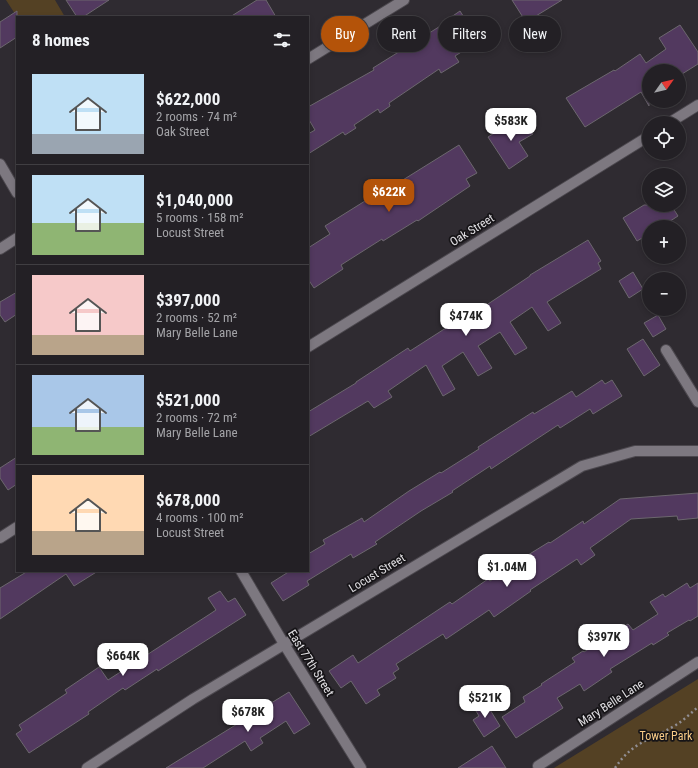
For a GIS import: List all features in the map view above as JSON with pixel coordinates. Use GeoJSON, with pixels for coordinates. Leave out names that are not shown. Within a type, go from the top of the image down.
{"type":"FeatureCollection","features":[{"type":"Feature","properties":{"kind":"street"},"geometry":{"type":"LineString","coordinates":[[309,58],[404,0]]}},
{"type":"Feature","properties":{"kind":"street"},"geometry":{"type":"LineString","coordinates":[[680,116],[698,105]]}},
{"type":"Feature","properties":{"kind":"street","name":"Oak Street"},"geometry":{"type":"LineString","coordinates":[[309,346],[642,140]]}},
{"type":"Feature","properties":{"kind":"street"},"geometry":{"type":"LineString","coordinates":[[0,164],[16,191]]}},
{"type":"Feature","properties":{"kind":"street"},"geometry":{"type":"LineString","coordinates":[[0,249],[16,239]]}},
{"type":"Feature","properties":{"kind":"street"},"geometry":{"type":"LineString","coordinates":[[666,350],[698,402]]}},
{"type":"Feature","properties":{"kind":"street","name":"Locust Street"},"geometry":{"type":"LineString","coordinates":[[87,768],[193,699],[582,466],[635,451],[698,452]]}},
{"type":"Feature","properties":{"kind":"street"},"geometry":{"type":"LineString","coordinates":[[0,538],[16,528]]}},
{"type":"Feature","properties":{"kind":"street","name":"East 77th Street"},"geometry":{"type":"LineString","coordinates":[[242,572],[360,768]]}},
{"type":"Feature","properties":{"kind":"street","name":"Mary Belle Lane"},"geometry":{"type":"LineString","coordinates":[[538,766],[698,662]]}},
{"type":"Feature","properties":{"kind":"path"},"geometry":{"type":"LineString","coordinates":[[616,768],[626,754],[638,744],[676,725],[698,707]]}},
{"type":"Feature","properties":{"kind":"green space"},"geometry":{"type":"Polygon","coordinates":[[[6,0],[55,0],[64,16],[16,16],[6,0]]]}},
{"type":"Feature","properties":{"kind":"green space","name":"Tower Park"},"geometry":{"type":"Polygon","coordinates":[[[698,679],[698,768],[554,768],[698,679]]]}},
{"type":"Feature","properties":{"kind":"building"},"geometry":{"type":"Polygon","coordinates":[[[66,0],[109,0],[85,16],[76,16],[66,0]]]}},
{"type":"Feature","properties":{"kind":"building"},"geometry":{"type":"Polygon","coordinates":[[[257,0],[266,0],[275,16],[232,16],[257,0]]]}},
{"type":"Feature","properties":{"kind":"building"},"geometry":{"type":"Polygon","coordinates":[[[512,0],[562,0],[536,16],[522,16],[512,0]]]}},
{"type":"Feature","properties":{"kind":"building"},"geometry":{"type":"Polygon","coordinates":[[[17,11],[16,38],[0,48],[0,22],[17,11]]]}},
{"type":"Feature","properties":{"kind":"building"},"geometry":{"type":"Polygon","coordinates":[[[460,11],[463,16],[453,16],[460,11]]]}},
{"type":"Feature","properties":{"kind":"building"},"geometry":{"type":"Polygon","coordinates":[[[680,25],[698,52],[698,64],[686,72],[686,64],[642,64],[642,94],[641,92],[585,127],[566,98],[614,70],[615,71],[640,54],[646,63],[666,49],[659,38],[680,25]]]}},
{"type":"Feature","properties":{"kind":"building"},"geometry":{"type":"Polygon","coordinates":[[[438,27],[438,52],[461,52],[455,56],[459,62],[441,73],[439,69],[389,103],[390,106],[380,113],[378,109],[354,125],[356,128],[345,135],[343,132],[309,153],[309,133],[315,130],[309,120],[309,106],[374,70],[373,68],[399,52],[430,52],[430,32],[438,27]]]}},
{"type":"Feature","properties":{"kind":"building"},"geometry":{"type":"Polygon","coordinates":[[[521,116],[533,134],[519,142],[528,156],[509,169],[488,137],[521,116]]]}},
{"type":"Feature","properties":{"kind":"building"},"geometry":{"type":"Polygon","coordinates":[[[459,145],[477,173],[466,179],[470,186],[418,221],[417,220],[383,241],[382,239],[341,265],[343,269],[314,288],[309,280],[309,247],[330,234],[325,226],[389,186],[390,188],[459,145]]]}},
{"type":"Feature","properties":{"kind":"building"},"geometry":{"type":"Polygon","coordinates":[[[642,206],[642,212],[675,212],[678,216],[672,220],[642,220],[642,238],[637,241],[623,218],[642,206]]]}},
{"type":"Feature","properties":{"kind":"building"},"geometry":{"type":"Polygon","coordinates":[[[588,240],[601,261],[598,263],[601,269],[547,302],[561,323],[548,331],[532,307],[510,322],[527,348],[515,355],[500,332],[478,346],[492,368],[478,376],[463,352],[442,366],[455,389],[443,396],[426,365],[388,391],[392,397],[374,408],[368,401],[309,436],[309,411],[356,383],[408,348],[410,351],[474,310],[476,312],[530,275],[588,240]]]}},
{"type":"Feature","properties":{"kind":"building"},"geometry":{"type":"Polygon","coordinates":[[[633,272],[642,290],[629,298],[619,281],[633,272]]]}},
{"type":"Feature","properties":{"kind":"building"},"geometry":{"type":"Polygon","coordinates":[[[16,293],[16,315],[5,322],[0,315],[0,302],[16,293]]]}},
{"type":"Feature","properties":{"kind":"building"},"geometry":{"type":"Polygon","coordinates":[[[659,316],[666,329],[653,337],[644,323],[659,316]]]}},
{"type":"Feature","properties":{"kind":"building"},"geometry":{"type":"Polygon","coordinates":[[[643,339],[660,365],[644,376],[627,349],[643,339]]]}},
{"type":"Feature","properties":{"kind":"building"},"geometry":{"type":"Polygon","coordinates":[[[602,380],[605,384],[612,380],[622,396],[593,414],[590,409],[560,428],[558,425],[491,469],[490,466],[452,491],[453,492],[421,511],[375,542],[377,544],[353,558],[351,554],[307,581],[309,585],[283,601],[271,583],[288,572],[309,572],[309,553],[325,544],[323,540],[362,518],[364,522],[409,491],[479,449],[478,447],[533,412],[534,414],[572,391],[576,397],[602,380]]]}},
{"type":"Feature","properties":{"kind":"building"},"geometry":{"type":"Polygon","coordinates":[[[16,458],[16,485],[8,490],[0,478],[0,468],[16,458]]]}},
{"type":"Feature","properties":{"kind":"building"},"geometry":{"type":"Polygon","coordinates":[[[698,493],[698,518],[678,520],[677,516],[631,519],[590,548],[595,555],[581,565],[577,559],[530,590],[531,591],[494,617],[489,610],[446,639],[443,634],[396,664],[399,669],[393,673],[396,678],[377,690],[380,695],[366,704],[351,681],[341,688],[329,671],[353,655],[358,663],[450,602],[452,604],[488,579],[490,581],[528,555],[549,542],[550,543],[583,521],[584,524],[620,499],[698,493]]]}},
{"type":"Feature","properties":{"kind":"building"},"geometry":{"type":"Polygon","coordinates":[[[26,572],[96,572],[74,586],[66,574],[0,619],[0,588],[26,572]]]}},
{"type":"Feature","properties":{"kind":"building"},"geometry":{"type":"Polygon","coordinates":[[[687,583],[690,588],[698,583],[698,616],[667,633],[669,635],[653,645],[652,643],[610,669],[612,672],[584,691],[580,684],[557,698],[563,708],[516,738],[502,717],[525,702],[523,697],[575,662],[572,658],[583,651],[584,652],[628,624],[633,630],[658,614],[650,602],[663,594],[665,597],[687,583]]]}},
{"type":"Feature","properties":{"kind":"building"},"geometry":{"type":"Polygon","coordinates":[[[220,591],[228,602],[235,598],[246,615],[158,671],[157,669],[125,690],[123,688],[88,712],[89,714],[29,753],[16,734],[22,730],[19,725],[67,693],[65,690],[99,667],[108,680],[216,610],[208,598],[220,591]]]}},
{"type":"Feature","properties":{"kind":"building"},"geometry":{"type":"Polygon","coordinates":[[[289,692],[310,724],[294,734],[286,721],[260,738],[263,743],[251,751],[245,741],[203,768],[166,768],[289,692]]]}},
{"type":"Feature","properties":{"kind":"building"},"geometry":{"type":"Polygon","coordinates":[[[484,700],[500,726],[484,737],[473,720],[479,716],[473,706],[484,700]]]}},
{"type":"Feature","properties":{"kind":"building"},"geometry":{"type":"Polygon","coordinates":[[[492,746],[506,768],[458,768],[492,746]]]}}]}
